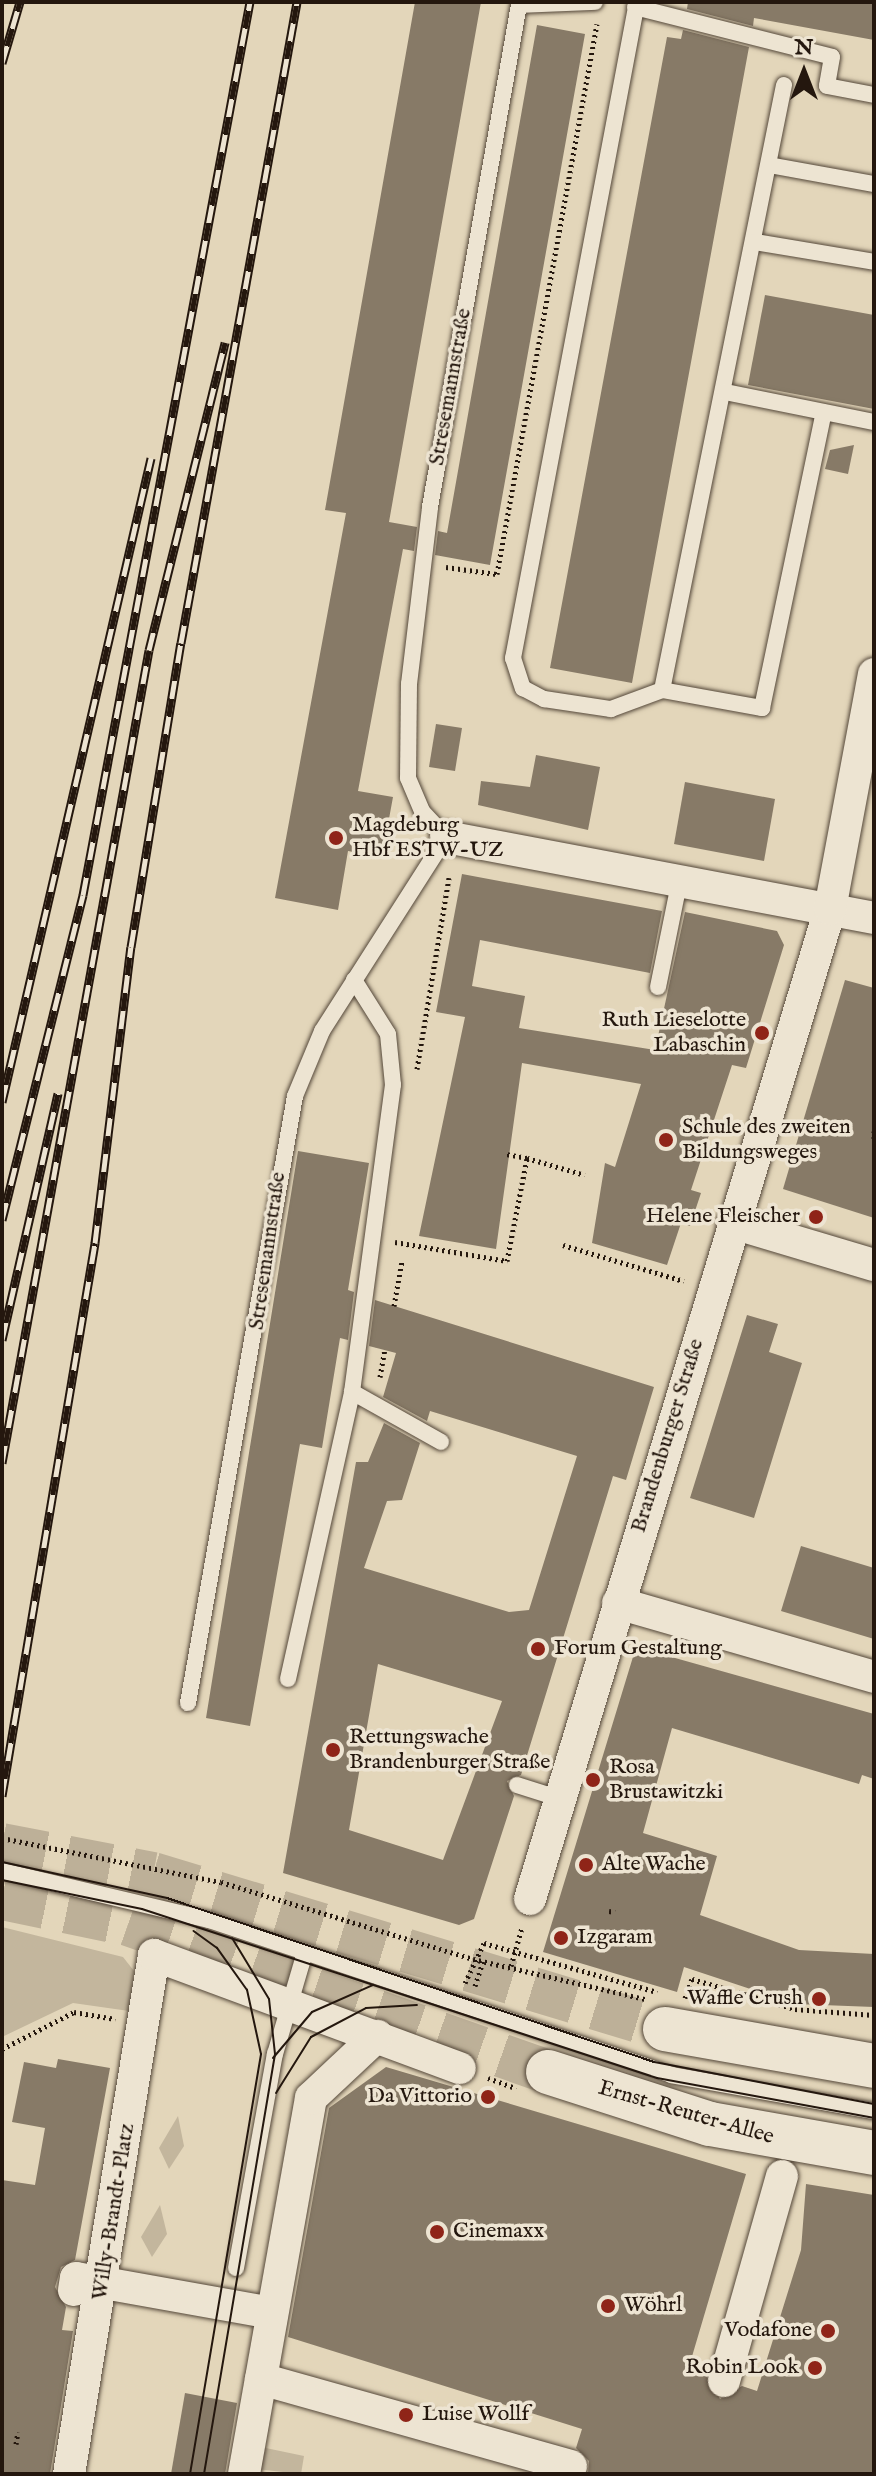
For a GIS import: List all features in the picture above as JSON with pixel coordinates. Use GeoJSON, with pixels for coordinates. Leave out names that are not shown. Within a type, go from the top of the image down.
{"type":"FeatureCollection","features":[{"type":"Feature","properties":{"kind":"main road"},"geometry":{"type":"LineString","coordinates":[[675,2014],[874,2066]]}},
{"type":"Feature","properties":{"kind":"main road","name":"Ernst-Reuter-Allee"},"geometry":{"type":"LineString","coordinates":[[548,2072],[710,2124],[874,2153]]}},
{"type":"Feature","properties":{"kind":"street","name":"Brandenburger Straße"},"geometry":{"type":"LineString","coordinates":[[530,1899],[712,1290],[830,909],[874,674]]}},
{"type":"Feature","properties":{"kind":"street"},"geometry":{"type":"LineString","coordinates":[[451,839],[874,918]]}},
{"type":"Feature","properties":{"kind":"street"},"geometry":{"type":"LineString","coordinates":[[733,1223],[874,1265]]}},
{"type":"Feature","properties":{"kind":"street"},"geometry":{"type":"LineString","coordinates":[[618,1603],[874,1677]]}},
{"type":"Feature","properties":{"kind":"street","name":"Willy-Brandt-Platz"},"geometry":{"type":"LineString","coordinates":[[76,2471],[89,2287],[154,1955],[290,2006]]}},
{"type":"Feature","properties":{"kind":"street"},"geometry":{"type":"LineString","coordinates":[[290,2006],[460,2068]]}},
{"type":"Feature","properties":{"kind":"street"},"geometry":{"type":"LineString","coordinates":[[244,2474],[261,2379],[257,2312],[311,2098],[377,2036]]}},
{"type":"Feature","properties":{"kind":"street","name":"Ernst-Reuter-Allee"},"geometry":{"type":"LineString","coordinates":[[724,2381],[782,2176]]}},
{"type":"Feature","properties":{"kind":"street"},"geometry":{"type":"LineString","coordinates":[[89,2287],[257,2312]]}},
{"type":"Feature","properties":{"kind":"street"},"geometry":{"type":"LineString","coordinates":[[261,2379],[571,2466]]}},
{"type":"Feature","properties":{"kind":"lane"},"geometry":{"type":"LineString","coordinates":[[824,412],[762,708],[662,690],[611,709],[544,699],[523,688],[513,658],[636,4],[832,57],[827,86],[874,95]]}},
{"type":"Feature","properties":{"kind":"lane","name":"Stresemannstraße"},"geometry":{"type":"LineString","coordinates":[[188,1703],[258,1330],[285,1137],[312,1050],[354,980],[451,839],[422,811],[407,770],[421,564],[519,5],[596,8]]}},
{"type":"Feature","properties":{"kind":"lane"},"geometry":{"type":"LineString","coordinates":[[662,690],[725,392],[784,85]]}},
{"type":"Feature","properties":{"kind":"lane"},"geometry":{"type":"LineString","coordinates":[[769,165],[874,184]]}},
{"type":"Feature","properties":{"kind":"lane"},"geometry":{"type":"LineString","coordinates":[[755,242],[874,262]]}},
{"type":"Feature","properties":{"kind":"lane"},"geometry":{"type":"LineString","coordinates":[[725,392],[874,422]]}},
{"type":"Feature","properties":{"kind":"lane"},"geometry":{"type":"LineString","coordinates":[[658,987],[679,884]]}},
{"type":"Feature","properties":{"kind":"lane"},"geometry":{"type":"LineString","coordinates":[[288,1679],[352,1392],[394,1069],[383,1023],[354,980]]}},
{"type":"Feature","properties":{"kind":"lane"},"geometry":{"type":"LineString","coordinates":[[352,1392],[441,1442]]}},
{"type":"Feature","properties":{"kind":"lane"},"geometry":{"type":"LineString","coordinates":[[517,1785],[561,1799]]}},
{"type":"Feature","properties":{"kind":"lane"},"geometry":{"type":"LineString","coordinates":[[2,1871],[117,1895],[305,1952],[671,2075],[874,2111]]}},
{"type":"Feature","properties":{"kind":"lane"},"geometry":{"type":"LineString","coordinates":[[236,2268],[290,2006],[305,1952]]}},
{"type":"Feature","properties":{"kind":"path"},"geometry":{"type":"LineString","coordinates":[[421,564],[497,574],[596,8]]}},
{"type":"Feature","properties":{"kind":"path"},"geometry":{"type":"LineString","coordinates":[[416,1074],[451,839]]}},
{"type":"Feature","properties":{"kind":"path"},"geometry":{"type":"LineString","coordinates":[[874,1131],[874,1142]]}},
{"type":"Feature","properties":{"kind":"path"},"geometry":{"type":"LineString","coordinates":[[506,1154],[585,1175]]}},
{"type":"Feature","properties":{"kind":"path"},"geometry":{"type":"LineString","coordinates":[[390,1225],[387,1241],[507,1261],[527,1158]]}},
{"type":"Feature","properties":{"kind":"path"},"geometry":{"type":"LineString","coordinates":[[563,1245],[712,1290]]}},
{"type":"Feature","properties":{"kind":"path"},"geometry":{"type":"LineString","coordinates":[[394,1306],[402,1261]]}},
{"type":"Feature","properties":{"kind":"path"},"geometry":{"type":"LineString","coordinates":[[2,1838],[324,1908],[511,1966],[530,1899]]}},
{"type":"Feature","properties":{"kind":"path"},"geometry":{"type":"LineString","coordinates":[[148,1883],[151,1868]]}},
{"type":"Feature","properties":{"kind":"path"},"geometry":{"type":"LineString","coordinates":[[675,2014],[692,1979],[795,2009],[874,2015]]}},
{"type":"Feature","properties":{"kind":"path"},"geometry":{"type":"LineString","coordinates":[[2,2049],[74,2012],[104,2017]]}},
{"type":"Feature","properties":{"kind":"path"},"geometry":{"type":"LineString","coordinates":[[16,2444],[18,2432]]}},
{"type":"Feature","properties":{"kind":"shaded area"},"geometry":{"type":"Polygon","coordinates":[[[2,1927],[123,1957],[134,1971],[129,2011],[73,2003],[2,2037],[2,1927]]]}},
{"type":"Feature","properties":{"kind":"shaded area"},"geometry":{"type":"Polygon","coordinates":[[[178,2116],[184,2146],[169,2169],[159,2148],[178,2116]]]}},
{"type":"Feature","properties":{"kind":"shaded area"},"geometry":{"type":"Polygon","coordinates":[[[160,2205],[167,2234],[152,2257],[141,2237],[160,2205]]]}},
{"type":"Feature","properties":{"kind":"shaded area"},"geometry":{"type":"Polygon","coordinates":[[[261,2447],[304,2456],[301,2474],[256,2469],[261,2447]]]}},
{"type":"Feature","properties":{"kind":"building"},"geometry":{"type":"Polygon","coordinates":[[[415,2],[481,2],[389,522],[417,527],[414,551],[403,549],[358,791],[393,797],[382,857],[348,851],[338,910],[275,898],[346,513],[325,510],[415,2]]]}},
{"type":"Feature","properties":{"kind":"building"},"geometry":{"type":"Polygon","coordinates":[[[688,2],[874,2],[874,40],[754,18],[753,26],[687,9],[688,2]]]}},
{"type":"Feature","properties":{"kind":"building"},"geometry":{"type":"Polygon","coordinates":[[[537,25],[585,34],[490,565],[435,555],[438,531],[447,533],[537,25]]]}},
{"type":"Feature","properties":{"kind":"building"},"geometry":{"type":"Polygon","coordinates":[[[683,30],[749,47],[632,683],[550,668],[667,37],[681,39],[683,30]]]}},
{"type":"Feature","properties":{"kind":"building"},"geometry":{"type":"Polygon","coordinates":[[[765,295],[874,315],[874,409],[748,385],[765,295]]]}},
{"type":"Feature","properties":{"kind":"building"},"geometry":{"type":"Polygon","coordinates":[[[854,445],[848,474],[825,469],[830,450],[854,445]]]}},
{"type":"Feature","properties":{"kind":"building"},"geometry":{"type":"Polygon","coordinates":[[[436,724],[462,728],[455,771],[429,767],[436,724]]]}},
{"type":"Feature","properties":{"kind":"building"},"geometry":{"type":"Polygon","coordinates":[[[536,755],[600,767],[588,830],[478,805],[481,781],[530,787],[536,755]]]}},
{"type":"Feature","properties":{"kind":"building"},"geometry":{"type":"Polygon","coordinates":[[[685,782],[775,799],[764,861],[674,844],[685,782]]]}},
{"type":"Feature","properties":{"kind":"building"},"geometry":{"type":"Polygon","coordinates":[[[462,874],[662,911],[650,973],[480,940],[472,986],[525,996],[519,1028],[655,1050],[685,912],[777,931],[784,945],[746,1068],[732,1065],[691,1190],[701,1193],[690,1226],[681,1223],[667,1265],[592,1243],[605,1163],[615,1167],[641,1084],[522,1063],[496,1249],[419,1236],[465,1017],[436,1012],[462,874]]]}},
{"type":"Feature","properties":{"kind":"building"},"geometry":{"type":"Polygon","coordinates":[[[845,980],[874,988],[874,1218],[783,1189],[845,980]]]}},
{"type":"Feature","properties":{"kind":"building"},"geometry":{"type":"Polygon","coordinates":[[[298,1151],[369,1163],[348,1290],[354,1292],[348,1340],[340,1338],[322,1448],[300,1444],[250,1726],[206,1718],[298,1151]]]}},
{"type":"Feature","properties":{"kind":"building"},"geometry":{"type":"Polygon","coordinates":[[[375,1300],[654,1387],[626,1480],[613,1476],[521,1775],[507,1781],[514,1796],[474,1919],[459,1925],[283,1873],[356,1462],[368,1462],[384,1423],[420,1443],[402,1500],[387,1501],[364,1568],[509,1612],[529,1610],[577,1456],[430,1411],[427,1421],[383,1397],[396,1353],[369,1346],[375,1300]],[[378,1664],[349,1830],[443,1860],[502,1701],[378,1664]]]}},
{"type":"Feature","properties":{"kind":"building"},"geometry":{"type":"Polygon","coordinates":[[[747,1315],[778,1324],[769,1352],[802,1363],[754,1518],[690,1498],[747,1315]]]}},
{"type":"Feature","properties":{"kind":"building"},"geometry":{"type":"Polygon","coordinates":[[[801,1546],[874,1568],[874,1639],[781,1611],[801,1546]]]}},
{"type":"Feature","properties":{"kind":"building"},"geometry":{"type":"Polygon","coordinates":[[[636,1647],[874,1714],[874,1779],[862,1775],[859,1784],[672,1728],[643,1833],[717,1856],[700,1915],[799,1950],[874,1954],[874,2007],[796,2004],[684,1967],[677,1992],[543,1952],[636,1647]]]}},
{"type":"Feature","properties":{"kind":"building"},"geometry":{"type":"Polygon","coordinates":[[[58,2059],[110,2068],[75,2260],[61,2267],[55,2287],[66,2307],[62,2330],[73,2331],[50,2474],[2,2474],[2,2180],[35,2185],[45,2128],[12,2122],[24,2062],[56,2068],[58,2059]]]}},
{"type":"Feature","properties":{"kind":"building"},"geometry":{"type":"Polygon","coordinates":[[[386,2067],[746,2174],[688,2370],[706,2376],[720,2399],[742,2386],[757,2391],[801,2250],[806,2184],[874,2195],[874,2474],[588,2474],[589,2461],[576,2448],[582,2429],[288,2337],[329,2108],[386,2067]]]}},
{"type":"Feature","properties":{"kind":"building"},"geometry":{"type":"Polygon","coordinates":[[[185,2393],[237,2403],[225,2474],[171,2474],[185,2393]]]}},
{"type":"Feature","properties":{"kind":"tunnel"},"geometry":{"type":"LineString","coordinates":[[2,1845],[153,1874],[665,2029]]}},
{"type":"Feature","properties":{"kind":"tunnel"},"geometry":{"type":"LineString","coordinates":[[2,1898],[128,1924],[548,2072]]}},
{"type":"Feature","properties":{"kind":"tram line"},"geometry":{"type":"LineString","coordinates":[[2,1862],[167,1898],[654,2062],[874,2104]]}},
{"type":"Feature","properties":{"kind":"tram line"},"geometry":{"type":"LineString","coordinates":[[2,1880],[142,1909],[657,2078],[874,2118]]}},
{"type":"Feature","properties":{"kind":"tram line"},"geometry":{"type":"LineString","coordinates":[[190,2474],[261,2054],[247,1990],[217,1948],[194,1931]]}},
{"type":"Feature","properties":{"kind":"tram line"},"geometry":{"type":"LineString","coordinates":[[204,2474],[275,2054],[269,1999],[232,1938]]}},
{"type":"Feature","properties":{"kind":"tram line"},"geometry":{"type":"LineString","coordinates":[[273,2058],[312,2012],[373,1985]]}},
{"type":"Feature","properties":{"kind":"tram line"},"geometry":{"type":"LineString","coordinates":[[276,2093],[311,2037],[366,2008],[417,2005]]}},
{"type":"Feature","properties":{"kind":"railway"},"geometry":{"type":"LineString","coordinates":[[2,63],[20,2]]}},
{"type":"Feature","properties":{"kind":"railway"},"geometry":{"type":"LineString","coordinates":[[2,1220],[83,895],[250,2]]}},
{"type":"Feature","properties":{"kind":"railway"},"geometry":{"type":"LineString","coordinates":[[2,1796],[95,1243],[131,947],[181,643],[297,2]]}},
{"type":"Feature","properties":{"kind":"railway"},"geometry":{"type":"LineString","coordinates":[[2,1463],[149,650],[225,342]]}},
{"type":"Feature","properties":{"kind":"railway"},"geometry":{"type":"LineString","coordinates":[[2,1102],[151,458]]}},
{"type":"Feature","properties":{"kind":"railway"},"geometry":{"type":"LineString","coordinates":[[2,1340],[58,1093]]}},
{"type":"Feature","properties":{"kind":"place","name":"Magdeburg Hbf ESTW-UZ"},"geometry":{"type":"Point","coordinates":[336,838]}},
{"type":"Feature","properties":{"kind":"place","name":"Ruth Lieselotte Labaschin"},"geometry":{"type":"Point","coordinates":[762,1033]}},
{"type":"Feature","properties":{"kind":"place","name":"Schule des zweiten Bildungsweges"},"geometry":{"type":"Point","coordinates":[666,1140]}},
{"type":"Feature","properties":{"kind":"place","name":"Helene Fleischer"},"geometry":{"type":"Point","coordinates":[816,1217]}},
{"type":"Feature","properties":{"kind":"place","name":"Forum Gestaltung"},"geometry":{"type":"Point","coordinates":[538,1649]}},
{"type":"Feature","properties":{"kind":"place","name":"Rettungswache Brandenburger Straße"},"geometry":{"type":"Point","coordinates":[333,1750]}},
{"type":"Feature","properties":{"kind":"place","name":"Rosa Brustawitzki"},"geometry":{"type":"Point","coordinates":[593,1780]}},
{"type":"Feature","properties":{"kind":"place","name":"Alte Wache"},"geometry":{"type":"Point","coordinates":[586,1865]}},
{"type":"Feature","properties":{"kind":"place","name":"Izgaram"},"geometry":{"type":"Point","coordinates":[561,1938]}},
{"type":"Feature","properties":{"kind":"place","name":"Waffle Crush"},"geometry":{"type":"Point","coordinates":[819,1999]}},
{"type":"Feature","properties":{"kind":"place","name":"Da Vittorio"},"geometry":{"type":"Point","coordinates":[488,2097]}},
{"type":"Feature","properties":{"kind":"place","name":"Cinemaxx"},"geometry":{"type":"Point","coordinates":[437,2232]}},
{"type":"Feature","properties":{"kind":"place","name":"Wöhrl"},"geometry":{"type":"Point","coordinates":[608,2306]}},
{"type":"Feature","properties":{"kind":"place","name":"Vodafone"},"geometry":{"type":"Point","coordinates":[828,2331]}},
{"type":"Feature","properties":{"kind":"place","name":"Robin Look"},"geometry":{"type":"Point","coordinates":[815,2368]}},
{"type":"Feature","properties":{"kind":"place","name":"Luise Wollf"},"geometry":{"type":"Point","coordinates":[406,2415]}}]}
